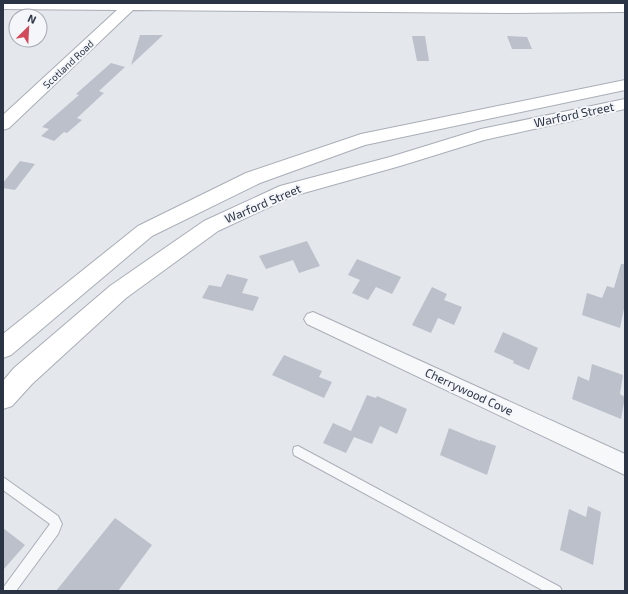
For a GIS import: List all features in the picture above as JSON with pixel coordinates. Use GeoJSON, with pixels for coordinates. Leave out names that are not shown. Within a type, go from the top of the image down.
{"type":"FeatureCollection","features":[{"type":"Feature","properties":{"kind":"main road"},"geometry":{"type":"LineString","coordinates":[[3,5],[132,4],[625,8]]}},
{"type":"Feature","properties":{"kind":"main road","name":"Scotland Road"},"geometry":{"type":"LineString","coordinates":[[3,124],[132,4]]}},
{"type":"Feature","properties":{"kind":"main road","name":"Warford Street"},"geometry":{"type":"LineString","coordinates":[[3,348],[145,231],[253,178],[361,140],[625,85]]}},
{"type":"Feature","properties":{"kind":"main road","name":"Warford Street"},"geometry":{"type":"LineString","coordinates":[[3,398],[23,376],[118,292],[211,226],[287,191],[394,162],[481,136],[625,104]]}},
{"type":"Feature","properties":{"kind":"street","name":"Cherrywood Cove"},"geometry":{"type":"LineString","coordinates":[[313,319],[625,465]]}},
{"type":"Feature","properties":{"kind":"lane"},"geometry":{"type":"LineString","coordinates":[[298,451],[556,591]]}},
{"type":"Feature","properties":{"kind":"lane"},"geometry":{"type":"LineString","coordinates":[[3,483],[54,520],[56,524],[54,530],[8,591]]}},
{"type":"Feature","properties":{"kind":"building"},"geometry":{"type":"Polygon","coordinates":[[[140,35],[163,35],[131,65],[140,35]]]}},
{"type":"Feature","properties":{"kind":"building"},"geometry":{"type":"Polygon","coordinates":[[[412,36],[425,36],[429,61],[417,61],[412,36]]]}},
{"type":"Feature","properties":{"kind":"building"},"geometry":{"type":"Polygon","coordinates":[[[507,36],[527,37],[532,49],[512,49],[507,36]]]}},
{"type":"Feature","properties":{"kind":"building"},"geometry":{"type":"Polygon","coordinates":[[[111,63],[125,67],[99,91],[104,93],[77,118],[82,120],[67,133],[64,132],[54,141],[41,136],[49,129],[42,127],[79,95],[76,94],[111,63]]]}},
{"type":"Feature","properties":{"kind":"building"},"geometry":{"type":"Polygon","coordinates":[[[20,161],[35,164],[15,190],[3,188],[3,183],[20,161]]]}},
{"type":"Feature","properties":{"kind":"building"},"geometry":{"type":"Polygon","coordinates":[[[307,241],[320,266],[299,273],[293,260],[266,269],[259,256],[307,241]]]}},
{"type":"Feature","properties":{"kind":"building"},"geometry":{"type":"Polygon","coordinates":[[[357,259],[401,277],[392,294],[376,287],[368,300],[352,293],[360,280],[348,275],[357,259]]]}},
{"type":"Feature","properties":{"kind":"building"},"geometry":{"type":"Polygon","coordinates":[[[621,264],[625,264],[625,304],[620,328],[582,315],[587,293],[602,298],[607,286],[614,288],[621,264]]]}},
{"type":"Feature","properties":{"kind":"building"},"geometry":{"type":"Polygon","coordinates":[[[227,274],[248,279],[242,293],[259,297],[253,311],[202,298],[209,285],[221,287],[227,274]]]}},
{"type":"Feature","properties":{"kind":"building"},"geometry":{"type":"Polygon","coordinates":[[[432,287],[447,294],[444,300],[462,307],[454,325],[438,318],[431,333],[412,325],[432,287]]]}},
{"type":"Feature","properties":{"kind":"building"},"geometry":{"type":"Polygon","coordinates":[[[503,332],[538,348],[529,370],[494,352],[503,332]]]}},
{"type":"Feature","properties":{"kind":"building"},"geometry":{"type":"Polygon","coordinates":[[[284,355],[322,371],[319,377],[332,382],[324,398],[272,375],[284,355]]]}},
{"type":"Feature","properties":{"kind":"building"},"geometry":{"type":"Polygon","coordinates":[[[592,364],[623,375],[620,394],[625,397],[621,419],[572,399],[578,376],[589,381],[592,364]]]}},
{"type":"Feature","properties":{"kind":"building"},"geometry":{"type":"Polygon","coordinates":[[[367,395],[376,398],[377,396],[407,409],[397,434],[380,426],[372,444],[354,437],[346,453],[323,443],[333,423],[351,431],[367,395]]]}},
{"type":"Feature","properties":{"kind":"building"},"geometry":{"type":"Polygon","coordinates":[[[449,428],[496,446],[487,475],[440,455],[449,428]]]}},
{"type":"Feature","properties":{"kind":"building"},"geometry":{"type":"Polygon","coordinates":[[[588,506],[601,512],[593,565],[560,550],[569,509],[586,517],[588,506]]]}},
{"type":"Feature","properties":{"kind":"building"},"geometry":{"type":"Polygon","coordinates":[[[115,518],[152,545],[118,591],[56,591],[115,518]]]}},
{"type":"Feature","properties":{"kind":"building"},"geometry":{"type":"Polygon","coordinates":[[[3,528],[25,545],[3,570],[3,528]]]}}]}
